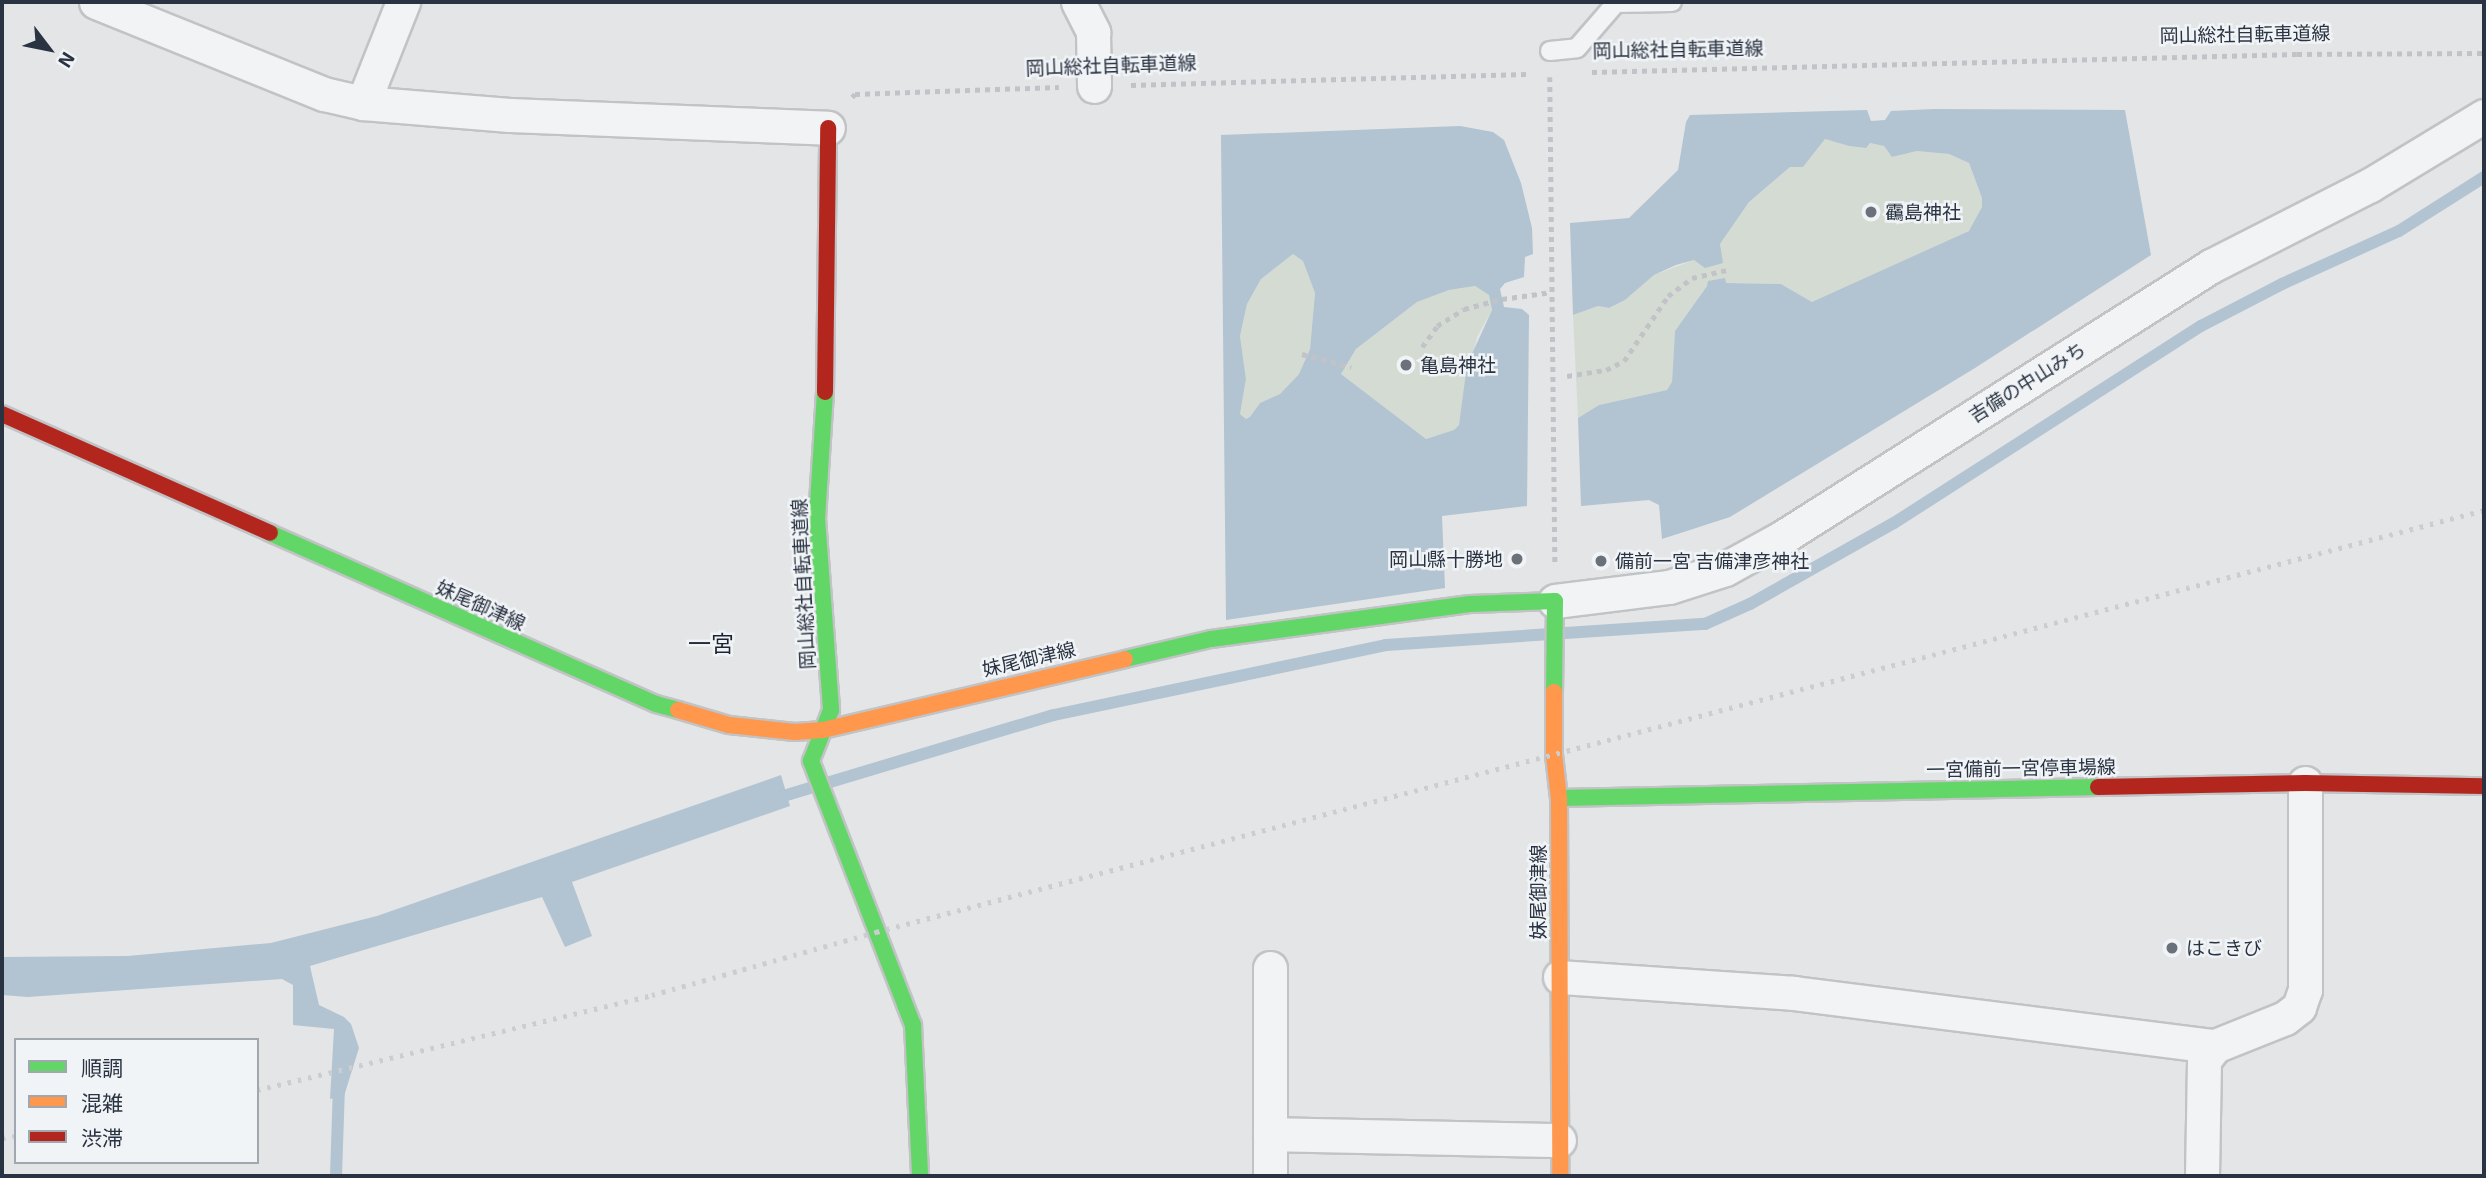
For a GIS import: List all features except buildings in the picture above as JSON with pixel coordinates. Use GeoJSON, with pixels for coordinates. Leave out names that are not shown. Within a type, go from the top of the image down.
{"type":"FeatureCollection","features":[{"type":"Feature","properties":{"kind":"main road","name":"岡山総社自転車道線"},"geometry":{"type":"LineString","coordinates":[[828,128],[825,402],[817,518],[831,710],[811,761],[913,1025],[920,1176]]}},
{"type":"Feature","properties":{"kind":"main road","name":"妹尾御津線"},"geometry":{"type":"LineString","coordinates":[[2,414],[656,704],[729,725],[795,732],[823,730],[1211,639],[1469,604],[1555,610],[1554,755],[1559,798],[1560,1176]]}},
{"type":"Feature","properties":{"kind":"main road","name":"一宮備前一宮停車場線"},"geometry":{"type":"LineString","coordinates":[[1559,798],[2305,783],[2484,786]]}},
{"type":"Feature","properties":{"kind":"street"},"geometry":{"type":"LineString","coordinates":[[96,2],[324,94],[363,103],[510,115],[828,128]]}},
{"type":"Feature","properties":{"kind":"street"},"geometry":{"type":"LineString","coordinates":[[363,103],[403,2]]}},
{"type":"Feature","properties":{"kind":"street"},"geometry":{"type":"LineString","coordinates":[[1078,2],[1093,32],[1094,86]]}},
{"type":"Feature","properties":{"kind":"street","name":"吉備の中山みち"},"geometry":{"type":"LineString","coordinates":[[1555,610],[1669,587],[1724,569],[1783,537],[2211,266],[2370,185],[2484,116]]}},
{"type":"Feature","properties":{"kind":"street"},"geometry":{"type":"LineString","coordinates":[[1560,977],[1793,993],[2215,1046],[2285,1018],[2299,1007],[2305,990],[2305,783]]}},
{"type":"Feature","properties":{"kind":"street"},"geometry":{"type":"LineString","coordinates":[[1270,968],[1270,1176]]}},
{"type":"Feature","properties":{"kind":"street"},"geometry":{"type":"LineString","coordinates":[[2202,1176],[2204,1060],[2215,1046]]}},
{"type":"Feature","properties":{"kind":"street"},"geometry":{"type":"LineString","coordinates":[[1270,1134],[1559,1140]]}},
{"type":"Feature","properties":{"kind":"lane"},"geometry":{"type":"LineString","coordinates":[[1550,51],[1577,48],[1616,3],[1672,2]]}},
{"type":"Feature","properties":{"kind":"path","name":"岡山総社自転車道線"},"geometry":{"type":"LineString","coordinates":[[1591,72],[2284,54],[2484,53]]}},
{"type":"Feature","properties":{"kind":"path","name":"岡山総社自転車道線"},"geometry":{"type":"LineString","coordinates":[[828,128],[855,94],[1536,73]]}},
{"type":"Feature","properties":{"kind":"path"},"geometry":{"type":"LineString","coordinates":[[1550,73],[1555,610]]}},
{"type":"Feature","properties":{"kind":"path"},"geometry":{"type":"LineString","coordinates":[[1567,376],[1606,370],[1625,361],[1668,296],[1692,278],[1726,271]]}},
{"type":"Feature","properties":{"kind":"path"},"geometry":{"type":"LineString","coordinates":[[1422,348],[1437,326],[1464,309],[1502,299],[1552,292]]}},
{"type":"Feature","properties":{"kind":"path"},"geometry":{"type":"LineString","coordinates":[[1303,354],[1351,367]]}},
{"type":"Feature","properties":{"kind":"shaded area"},"geometry":{"type":"Polygon","coordinates":[[[1825,139],[1865,148],[1869,143],[1884,146],[1892,157],[1917,151],[1949,154],[1969,163],[1982,198],[1982,207],[1973,226],[1969,231],[1907,261],[1812,302],[1781,284],[1726,283],[1707,286],[1675,331],[1672,383],[1667,390],[1599,405],[1578,418],[1573,315],[1598,306],[1609,308],[1625,300],[1654,275],[1694,260],[1720,244],[1749,202],[1790,167],[1803,167],[1825,139]]]}},
{"type":"Feature","properties":{"kind":"shaded area"},"geometry":{"type":"Polygon","coordinates":[[[1293,254],[1303,260],[1315,293],[1310,349],[1299,374],[1280,394],[1260,403],[1250,418],[1246,419],[1240,414],[1246,379],[1240,336],[1247,304],[1261,279],[1293,254]]]}},
{"type":"Feature","properties":{"kind":"shaded area"},"geometry":{"type":"Polygon","coordinates":[[[1475,286],[1489,295],[1492,310],[1477,337],[1459,425],[1455,430],[1426,439],[1341,374],[1356,349],[1417,302],[1449,290],[1475,286]]]}},
{"type":"Feature","properties":{"kind":"water"},"geometry":{"type":"Polygon","coordinates":[[[1867,110],[1871,121],[1885,120],[1891,111],[2125,110],[2151,255],[1975,368],[1730,517],[1662,539],[1659,505],[1649,500],[1581,506],[1578,418],[1599,405],[1667,390],[1672,382],[1675,331],[1708,281],[1725,278],[1726,283],[1781,284],[1812,302],[1969,231],[1982,207],[1982,198],[1969,163],[1949,154],[1917,151],[1892,157],[1884,146],[1870,143],[1866,148],[1849,146],[1825,139],[1803,167],[1790,167],[1749,202],[1720,244],[1723,263],[1705,268],[1694,260],[1676,265],[1654,275],[1625,300],[1609,308],[1598,306],[1573,315],[1570,223],[1629,218],[1678,170],[1686,122],[1690,115],[1867,110]]]}},
{"type":"Feature","properties":{"kind":"water"},"geometry":{"type":"Polygon","coordinates":[[[1460,126],[1493,132],[1504,140],[1521,183],[1532,228],[1533,254],[1525,257],[1524,277],[1505,283],[1500,289],[1504,307],[1522,309],[1529,315],[1527,506],[1442,516],[1445,588],[1226,620],[1221,135],[1460,126]],[[1293,254],[1261,279],[1247,304],[1240,336],[1246,379],[1240,414],[1246,419],[1260,403],[1280,394],[1299,374],[1310,349],[1315,293],[1303,261],[1293,254]],[[1475,286],[1449,290],[1417,302],[1356,349],[1341,374],[1426,439],[1454,430],[1459,425],[1467,365],[1492,310],[1489,295],[1475,286]]]}},
{"type":"Feature","properties":{"kind":"water"},"geometry":{"type":"Polygon","coordinates":[[[781,775],[790,806],[572,882],[592,936],[565,947],[542,897],[310,966],[319,1005],[344,1017],[351,1024],[359,1048],[344,1096],[330,1099],[334,1029],[293,1025],[293,985],[282,979],[28,997],[2,995],[2,957],[128,956],[271,943],[377,916],[781,775]]]}},
{"type":"Feature","properties":{"kind":"waterway"},"geometry":{"type":"LineString","coordinates":[[770,800],[1054,715],[1386,645],[1705,624],[1750,604],[1894,523],[2201,326],[2282,284],[2399,231],[2484,177]]}},
{"type":"Feature","properties":{"kind":"waterway"},"geometry":{"type":"LineString","coordinates":[[336,1176],[339,1084]]}},
{"type":"Feature","properties":{"kind":"railway"},"geometry":{"type":"LineString","coordinates":[[259,1090],[652,995],[876,932],[2484,510]]}},
{"type":"Feature","properties":{"kind":"railway"},"geometry":{"type":"LineString","coordinates":[[2,1138],[14,1136]]}},
{"type":"Feature","properties":{"kind":"traffic: fast"},"geometry":{"type":"LineString","coordinates":[[825,392],[817,518],[831,710],[811,761],[913,1025],[920,1176]]}},
{"type":"Feature","properties":{"kind":"traffic: fast"},"geometry":{"type":"LineString","coordinates":[[270,533],[656,704],[678,710]]}},
{"type":"Feature","properties":{"kind":"traffic: fast"},"geometry":{"type":"LineString","coordinates":[[1125,659],[1211,639],[1470,604],[1555,601],[1554,692]]}},
{"type":"Feature","properties":{"kind":"traffic: fast"},"geometry":{"type":"LineString","coordinates":[[1559,798],[2098,787]]}},
{"type":"Feature","properties":{"kind":"traffic: slow"},"geometry":{"type":"LineString","coordinates":[[678,710],[729,725],[795,732],[823,730],[1125,659]]}},
{"type":"Feature","properties":{"kind":"traffic: slow"},"geometry":{"type":"LineString","coordinates":[[1554,692],[1554,755],[1559,798],[1560,1176]]}},
{"type":"Feature","properties":{"kind":"traffic: jam"},"geometry":{"type":"LineString","coordinates":[[825,392],[828,128]]}},
{"type":"Feature","properties":{"kind":"traffic: jam"},"geometry":{"type":"LineString","coordinates":[[2,414],[270,533]]}},
{"type":"Feature","properties":{"kind":"traffic: jam"},"geometry":{"type":"LineString","coordinates":[[2098,787],[2305,783],[2484,786]]}},
{"type":"Feature","properties":{"kind":"place","name":"靍島神社"},"geometry":{"type":"Point","coordinates":[1871,212]}},
{"type":"Feature","properties":{"kind":"place","name":"亀島神社"},"geometry":{"type":"Point","coordinates":[1406,365]}},
{"type":"Feature","properties":{"kind":"place","name":"岡山縣十勝地"},"geometry":{"type":"Point","coordinates":[1517,559]}},
{"type":"Feature","properties":{"kind":"place","name":"備前一宮 吉備津彦神社"},"geometry":{"type":"Point","coordinates":[1601,561]}},
{"type":"Feature","properties":{"kind":"place","name":"はこきび"},"geometry":{"type":"Point","coordinates":[2172,948]}},
{"type":"Feature","properties":{"kind":"district","name":"一宮"},"geometry":{"type":"Point","coordinates":[711,643]}}]}
